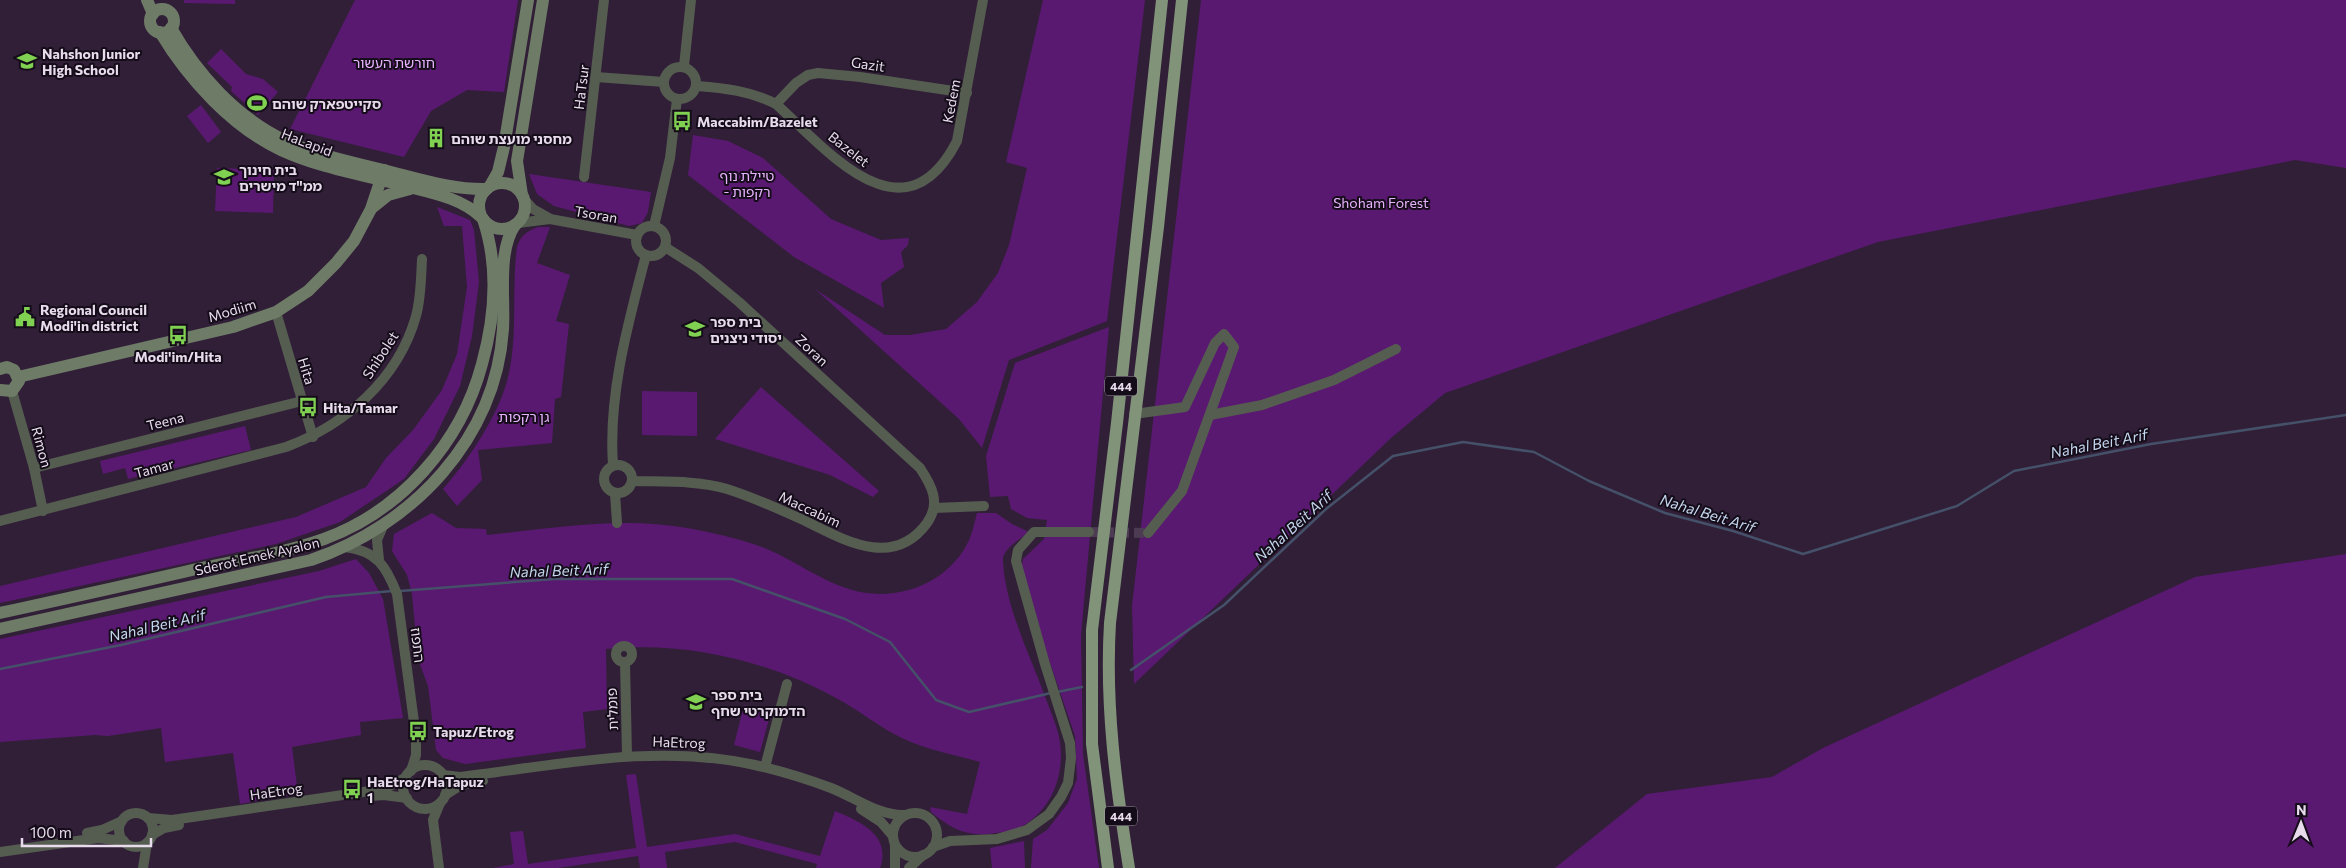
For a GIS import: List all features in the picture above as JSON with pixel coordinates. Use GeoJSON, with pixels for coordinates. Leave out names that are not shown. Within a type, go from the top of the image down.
{"type":"FeatureCollection","features":[{"type":"Feature","properties":{"kind":"main road"},"geometry":{"type":"LineString","coordinates":[[147,0],[173,16],[166,30],[151,25],[158,8]]}},
{"type":"Feature","properties":{"kind":"main road"},"geometry":{"type":"LineString","coordinates":[[528,0],[504,147],[498,172],[479,201],[482,218],[493,228],[500,229],[516,224],[524,213],[518,161],[543,0]]}},
{"type":"Feature","properties":{"kind":"main road","name":"444"},"geometry":{"type":"LineString","coordinates":[[1108,868],[1092,744],[1092,630],[1117,422],[1162,0]]}},
{"type":"Feature","properties":{"kind":"main road","name":"444"},"geometry":{"type":"LineString","coordinates":[[1129,868],[1109,715],[1108,662],[1115,575],[1158,227],[1182,0]]}},
{"type":"Feature","properties":{"kind":"main road","name":"HaLapid"},"geometry":{"type":"LineString","coordinates":[[166,30],[198,70],[242,112],[263,128],[286,141],[315,152],[416,189],[456,201],[475,211],[482,218]]}},
{"type":"Feature","properties":{"kind":"main road","name":"HaLapid"},"geometry":{"type":"LineString","coordinates":[[382,175],[457,189],[489,187]]}},
{"type":"Feature","properties":{"kind":"main road","name":"Modiim"},"geometry":{"type":"LineString","coordinates":[[18,377],[232,327],[276,312],[308,291],[336,263],[354,240],[371,209],[382,175]]}},
{"type":"Feature","properties":{"kind":"main road"},"geometry":{"type":"LineString","coordinates":[[489,187],[506,183],[513,185],[523,197]]}},
{"type":"Feature","properties":{"kind":"main road"},"geometry":{"type":"LineString","coordinates":[[371,209],[388,195],[407,188],[416,189]]}},
{"type":"Feature","properties":{"kind":"main road","name":"Sderot Emek Ayalon"},"geometry":{"type":"LineString","coordinates":[[0,613],[307,545],[356,524],[390,502],[414,482],[438,454],[459,422],[479,375],[490,324],[493,275],[491,243],[482,218]]}},
{"type":"Feature","properties":{"kind":"main road","name":"Sderot Emek Ayalon"},"geometry":{"type":"LineString","coordinates":[[0,629],[311,560],[345,547],[383,526],[410,506],[442,475],[473,430],[488,398],[502,348],[506,245],[516,224]]}},
{"type":"Feature","properties":{"kind":"main road"},"geometry":{"type":"LineString","coordinates":[[1,365],[14,370],[18,377],[18,385],[6,391]]}},
{"type":"Feature","properties":{"kind":"street","name":"HaTsur"},"geometry":{"type":"LineString","coordinates":[[584,177],[604,0]]}},
{"type":"Feature","properties":{"kind":"street"},"geometry":{"type":"LineString","coordinates":[[684,66],[691,0]]}},
{"type":"Feature","properties":{"kind":"street","name":"Kedem"},"geometry":{"type":"LineString","coordinates":[[910,186],[934,175],[948,158],[957,141],[983,0]]}},
{"type":"Feature","properties":{"kind":"street"},"geometry":{"type":"LineString","coordinates":[[678,66],[684,66],[689,68],[696,76],[697,86],[690,96],[677,99],[667,93],[664,82],[668,72],[678,66]]}},
{"type":"Feature","properties":{"kind":"street","name":"Gazit"},"geometry":{"type":"LineString","coordinates":[[776,104],[796,83],[808,75],[818,73],[860,76],[967,93]]}},
{"type":"Feature","properties":{"kind":"street"},"geometry":{"type":"LineString","coordinates":[[596,77],[664,82]]}},
{"type":"Feature","properties":{"kind":"street","name":"Bazelet"},"geometry":{"type":"LineString","coordinates":[[697,86],[724,88],[748,93],[776,104],[847,169],[871,183],[894,188],[910,186]]}},
{"type":"Feature","properties":{"kind":"street"},"geometry":{"type":"LineString","coordinates":[[654,226],[670,158],[677,99]]}},
{"type":"Feature","properties":{"kind":"street","name":"Tsoran"},"geometry":{"type":"LineString","coordinates":[[523,197],[533,209],[550,219]]}},
{"type":"Feature","properties":{"kind":"street","name":"Tsoran"},"geometry":{"type":"LineString","coordinates":[[516,224],[550,219],[637,235]]}},
{"type":"Feature","properties":{"kind":"street"},"geometry":{"type":"LineString","coordinates":[[654,226],[663,232],[666,242],[665,247],[656,255],[646,255],[637,245],[637,235],[644,228],[654,226]]}},
{"type":"Feature","properties":{"kind":"street","name":"Zoran"},"geometry":{"type":"LineString","coordinates":[[665,247],[698,268],[739,302],[920,468],[930,484],[934,495],[934,508]]}},
{"type":"Feature","properties":{"kind":"street"},"geometry":{"type":"LineString","coordinates":[[613,466],[611,429],[614,400],[634,300],[646,255]]}},
{"type":"Feature","properties":{"kind":"street","name":"Shibolet"},"geometry":{"type":"LineString","coordinates":[[313,437],[340,421],[366,398],[382,380],[399,355],[416,316],[422,259]]}},
{"type":"Feature","properties":{"kind":"street","name":"Hita"},"geometry":{"type":"LineString","coordinates":[[276,312],[313,437]]}},
{"type":"Feature","properties":{"kind":"street"},"geometry":{"type":"LineString","coordinates":[[1134,414],[1186,407],[1215,343],[1224,334],[1234,347],[1182,491],[1148,533]]}},
{"type":"Feature","properties":{"kind":"street"},"geometry":{"type":"LineString","coordinates":[[1210,415],[1262,405],[1334,380],[1396,349]]}},
{"type":"Feature","properties":{"kind":"street","name":"Rimon"},"geometry":{"type":"LineString","coordinates":[[6,391],[34,468],[43,511]]}},
{"type":"Feature","properties":{"kind":"street","name":"Teena"},"geometry":{"type":"LineString","coordinates":[[34,468],[302,401]]}},
{"type":"Feature","properties":{"kind":"street","name":"Tamar"},"geometry":{"type":"LineString","coordinates":[[0,521],[250,457],[313,437]]}},
{"type":"Feature","properties":{"kind":"street"},"geometry":{"type":"LineString","coordinates":[[613,466],[626,467],[630,471],[632,480],[627,490],[615,493],[607,489],[603,480],[607,469],[613,466]]}},
{"type":"Feature","properties":{"kind":"street","name":"Maccabim"},"geometry":{"type":"LineString","coordinates":[[632,480],[682,482],[725,488],[774,506],[836,537],[857,545],[874,548],[889,548],[906,543],[922,530],[932,516],[934,508]]}},
{"type":"Feature","properties":{"kind":"street"},"geometry":{"type":"LineString","coordinates":[[615,493],[617,523]]}},
{"type":"Feature","properties":{"kind":"street"},"geometry":{"type":"LineString","coordinates":[[934,508],[984,506]]}},
{"type":"Feature","properties":{"kind":"street","name":"התפוז"},"geometry":{"type":"LineString","coordinates":[[383,526],[377,540],[380,562],[396,594],[416,737],[416,755],[408,774]]}},
{"type":"Feature","properties":{"kind":"street"},"geometry":{"type":"LineString","coordinates":[[909,868],[933,847],[950,841],[983,841],[1006,837],[1027,830],[1049,814],[1061,797],[1070,771],[1070,743],[1024,595],[1016,554],[1034,532],[1089,532]]}},
{"type":"Feature","properties":{"kind":"street"},"geometry":{"type":"LineString","coordinates":[[345,547],[366,551],[380,562]]}},
{"type":"Feature","properties":{"kind":"street","name":"פומלית"},"geometry":{"type":"LineString","coordinates":[[625,662],[628,756]]}},
{"type":"Feature","properties":{"kind":"street"},"geometry":{"type":"LineString","coordinates":[[765,768],[787,684]]}},
{"type":"Feature","properties":{"kind":"street","name":"התפוז"},"geometry":{"type":"LineString","coordinates":[[416,737],[423,754],[432,767]]}},
{"type":"Feature","properties":{"kind":"street","name":"HaEtrog"},"geometry":{"type":"LineString","coordinates":[[443,775],[460,777],[628,756],[696,756],[765,768],[831,788],[886,813],[906,815]]}},
{"type":"Feature","properties":{"kind":"street","name":"HaEtrog"},"geometry":{"type":"LineString","coordinates":[[442,799],[461,785],[501,778],[632,762],[696,762],[744,769],[810,787],[870,813],[881,822],[894,840]]}},
{"type":"Feature","properties":{"kind":"street"},"geometry":{"type":"LineString","coordinates":[[439,868],[434,820],[442,799],[447,785],[443,775],[432,767],[423,766],[408,774],[403,789],[411,804],[420,808],[430,808],[442,799]]}},
{"type":"Feature","properties":{"kind":"street","name":"HaEtrog"},"geometry":{"type":"LineString","coordinates":[[148,818],[172,820],[360,792],[388,787],[408,774]]}},
{"type":"Feature","properties":{"kind":"street","name":"HaEtrog"},"geometry":{"type":"LineString","coordinates":[[149,839],[164,828],[174,825],[384,795],[407,798]]}},
{"type":"Feature","properties":{"kind":"street"},"geometry":{"type":"LineString","coordinates":[[420,808],[428,825],[434,868]]}},
{"type":"Feature","properties":{"kind":"street"},"geometry":{"type":"LineString","coordinates":[[0,847],[94,832],[122,821],[136,813],[148,818],[153,825],[142,868]]}},
{"type":"Feature","properties":{"kind":"street"},"geometry":{"type":"LineString","coordinates":[[895,868],[895,824],[906,815],[916,813],[923,815],[940,830],[961,840]]}},
{"type":"Feature","properties":{"kind":"street"},"geometry":{"type":"LineString","coordinates":[[122,821],[119,832],[142,868]]}},
{"type":"Feature","properties":{"kind":"street"},"geometry":{"type":"LineString","coordinates":[[933,824],[937,833],[933,847]]}},
{"type":"Feature","properties":{"kind":"street"},"geometry":{"type":"LineString","coordinates":[[0,852],[98,838],[140,846],[149,839]]}},
{"type":"Feature","properties":{"kind":"street"},"geometry":{"type":"LineString","coordinates":[[894,840],[900,851],[908,856],[923,855]]}},
{"type":"Feature","properties":{"kind":"green space"},"geometry":{"type":"Polygon","coordinates":[[[184,0],[235,0],[235,4],[184,3],[184,0]]]}},
{"type":"Feature","properties":{"kind":"green space","name":"חורשת העשור"},"geometry":{"type":"Polygon","coordinates":[[[355,0],[518,0],[504,92],[467,90],[431,111],[404,157],[290,129],[355,0]]]}},
{"type":"Feature","properties":{"kind":"green space"},"geometry":{"type":"Polygon","coordinates":[[[1043,0],[1145,0],[1107,321],[1009,360],[982,448],[959,419],[815,289],[885,335],[910,335],[946,329],[977,302],[998,273],[1009,245],[1027,168],[1006,162],[1043,0]]]}},
{"type":"Feature","properties":{"kind":"green space","name":"Shoham Forest"},"geometry":{"type":"Polygon","coordinates":[[[1201,0],[2346,0],[2346,168],[2295,160],[1878,242],[1445,393],[1391,438],[1134,684],[1132,606],[1201,0]]]}},
{"type":"Feature","properties":{"kind":"green space","name":"סקייטפארק שוהם"},"geometry":{"type":"Polygon","coordinates":[[[221,49],[246,74],[263,79],[278,92],[258,115],[231,91],[232,87],[207,63],[221,49]]]}},
{"type":"Feature","properties":{"kind":"green space"},"geometry":{"type":"Polygon","coordinates":[[[201,105],[221,132],[208,143],[187,116],[201,105]]]}},
{"type":"Feature","properties":{"kind":"green space","name":"טיילת נוף - רקפות"},"geometry":{"type":"Polygon","coordinates":[[[693,135],[728,141],[763,158],[831,219],[881,240],[909,238],[908,245],[901,252],[904,267],[881,283],[884,308],[794,257],[688,175],[693,135]]]}},
{"type":"Feature","properties":{"kind":"green space"},"geometry":{"type":"Polygon","coordinates":[[[217,168],[274,170],[273,213],[215,211],[217,168]]]}},
{"type":"Feature","properties":{"kind":"green space"},"geometry":{"type":"Polygon","coordinates":[[[529,174],[651,192],[648,212],[642,223],[629,226],[554,206],[537,194],[529,174]]]}},
{"type":"Feature","properties":{"kind":"green space"},"geometry":{"type":"Polygon","coordinates":[[[437,207],[470,220],[474,230],[479,282],[472,336],[460,386],[434,439],[404,479],[340,522],[276,544],[0,603],[0,586],[296,517],[366,487],[386,458],[413,430],[442,390],[457,354],[467,287],[462,226],[444,226],[437,207]]]}},
{"type":"Feature","properties":{"kind":"green space","name":"גן רקפות"},"geometry":{"type":"Polygon","coordinates":[[[538,227],[550,227],[537,263],[570,275],[556,321],[569,324],[561,397],[555,399],[552,443],[478,450],[482,480],[457,506],[443,489],[481,438],[503,395],[513,348],[517,247],[524,234],[538,227]]]}},
{"type":"Feature","properties":{"kind":"green space"},"geometry":{"type":"Polygon","coordinates":[[[1109,327],[1081,635],[1083,754],[1099,868],[1031,868],[1033,839],[1047,830],[1068,803],[1077,779],[1075,736],[1020,575],[1023,559],[1044,539],[1047,520],[1027,518],[1011,509],[1008,496],[990,497],[986,456],[1015,363],[1109,327]]]}},
{"type":"Feature","properties":{"kind":"green space"},"geometry":{"type":"Polygon","coordinates":[[[761,387],[879,491],[873,497],[830,475],[715,439],[761,387]]]}},
{"type":"Feature","properties":{"kind":"green space"},"geometry":{"type":"Polygon","coordinates":[[[642,391],[697,392],[697,436],[642,435],[642,391]]]}},
{"type":"Feature","properties":{"kind":"green space"},"geometry":{"type":"Polygon","coordinates":[[[245,426],[251,450],[128,479],[125,468],[103,474],[100,461],[245,426]]]}},
{"type":"Feature","properties":{"kind":"green space"},"geometry":{"type":"Polygon","coordinates":[[[432,513],[456,528],[486,529],[487,535],[612,523],[637,523],[687,528],[748,542],[767,549],[828,581],[849,589],[884,594],[902,592],[935,578],[961,554],[970,538],[977,513],[996,513],[1012,524],[1029,532],[1008,549],[1003,557],[1003,562],[1005,580],[1014,614],[1059,737],[1060,769],[1052,794],[1037,815],[1015,830],[986,834],[961,831],[938,818],[931,812],[930,807],[967,814],[980,762],[904,739],[886,730],[836,698],[782,673],[724,656],[665,648],[635,647],[606,649],[607,709],[583,712],[586,748],[465,764],[443,758],[436,750],[428,686],[418,659],[412,594],[407,575],[392,551],[394,534],[432,513]]]}},
{"type":"Feature","properties":{"kind":"green space"},"geometry":{"type":"Polygon","coordinates":[[[2346,554],[2346,868],[1555,868],[1647,794],[1772,777],[1823,748],[2195,577],[2346,554]]]}},
{"type":"Feature","properties":{"kind":"green space"},"geometry":{"type":"Polygon","coordinates":[[[356,559],[369,573],[383,599],[403,718],[360,722],[361,735],[292,747],[298,794],[240,804],[233,753],[165,762],[161,728],[108,736],[95,735],[0,742],[0,639],[319,571],[356,559]]]}},
{"type":"Feature","properties":{"kind":"green space"},"geometry":{"type":"Polygon","coordinates":[[[744,705],[771,712],[760,752],[734,745],[744,705]]]}},
{"type":"Feature","properties":{"kind":"green space"},"geometry":{"type":"Polygon","coordinates":[[[636,774],[647,847],[735,834],[820,856],[835,811],[854,819],[871,831],[877,838],[882,856],[880,868],[816,868],[817,864],[735,842],[665,852],[667,868],[640,868],[638,856],[558,868],[493,868],[514,864],[510,832],[523,831],[528,864],[636,848],[626,775],[636,774]]]}},
{"type":"Feature","properties":{"kind":"green space"},"geometry":{"type":"Polygon","coordinates":[[[1024,841],[1025,868],[992,868],[990,848],[1024,841]]]}},
{"type":"Feature","properties":{"kind":"waterway","name":"Nahal Beit Arif"},"geometry":{"type":"LineString","coordinates":[[1131,670],[1224,605],[1326,509],[1393,456],[1463,442],[1534,452],[1589,481],[1665,513],[1733,531],[1803,554],[1957,506],[2014,471],[2151,444],[2346,415]]}},
{"type":"Feature","properties":{"kind":"waterway","name":"Nahal Beit Arif"},"geometry":{"type":"LineString","coordinates":[[400,591],[554,579],[732,579],[845,619],[890,642],[936,700],[969,712],[1051,693]]}},
{"type":"Feature","properties":{"kind":"waterway","name":"Nahal Beit Arif"},"geometry":{"type":"LineString","coordinates":[[0,669],[121,645],[326,597],[392,591]]}},
{"type":"Feature","properties":{"kind":"waterway","name":"Nahal Beit Arif"},"geometry":{"type":"LineString","coordinates":[[1057,692],[1082,687]]}},
{"type":"Feature","properties":{"kind":"tunnel"},"geometry":{"type":"LineString","coordinates":[[1089,532],[1148,533]]}},
{"type":"Feature","properties":{"kind":"place","name":"Nahshon Junior High School"},"geometry":{"type":"Point","coordinates":[27,61]}},
{"type":"Feature","properties":{"kind":"place","name":"סקייטפארק שוהם"},"geometry":{"type":"Point","coordinates":[257,103]}},
{"type":"Feature","properties":{"kind":"place","name":"Maccabim/Bazelet"},"geometry":{"type":"Point","coordinates":[682,121]}},
{"type":"Feature","properties":{"kind":"place","name":"מחסני מועצת שוהם"},"geometry":{"type":"Point","coordinates":[436,138]}},
{"type":"Feature","properties":{"kind":"place","name":"בית חינוך ממ\"ד מישרים"},"geometry":{"type":"Point","coordinates":[224,177]}},
{"type":"Feature","properties":{"kind":"place","name":"Regional Council Modi'in district"},"geometry":{"type":"Point","coordinates":[25,317]}},
{"type":"Feature","properties":{"kind":"place","name":"בית ספר יסודי ניצנים"},"geometry":{"type":"Point","coordinates":[695,329]}},
{"type":"Feature","properties":{"kind":"place","name":"Modi'im/Hita"},"geometry":{"type":"Point","coordinates":[178,335]}},
{"type":"Feature","properties":{"kind":"place","name":"Hita/Tamar"},"geometry":{"type":"Point","coordinates":[308,407]}},
{"type":"Feature","properties":{"kind":"place","name":"בית ספר הדמוקרטי שחף"},"geometry":{"type":"Point","coordinates":[696,702]}},
{"type":"Feature","properties":{"kind":"place","name":"Tapuz/Etrog"},"geometry":{"type":"Point","coordinates":[418,731]}},
{"type":"Feature","properties":{"kind":"place","name":"HaEtrog/HaTapuz 1"},"geometry":{"type":"Point","coordinates":[352,789]}}]}
